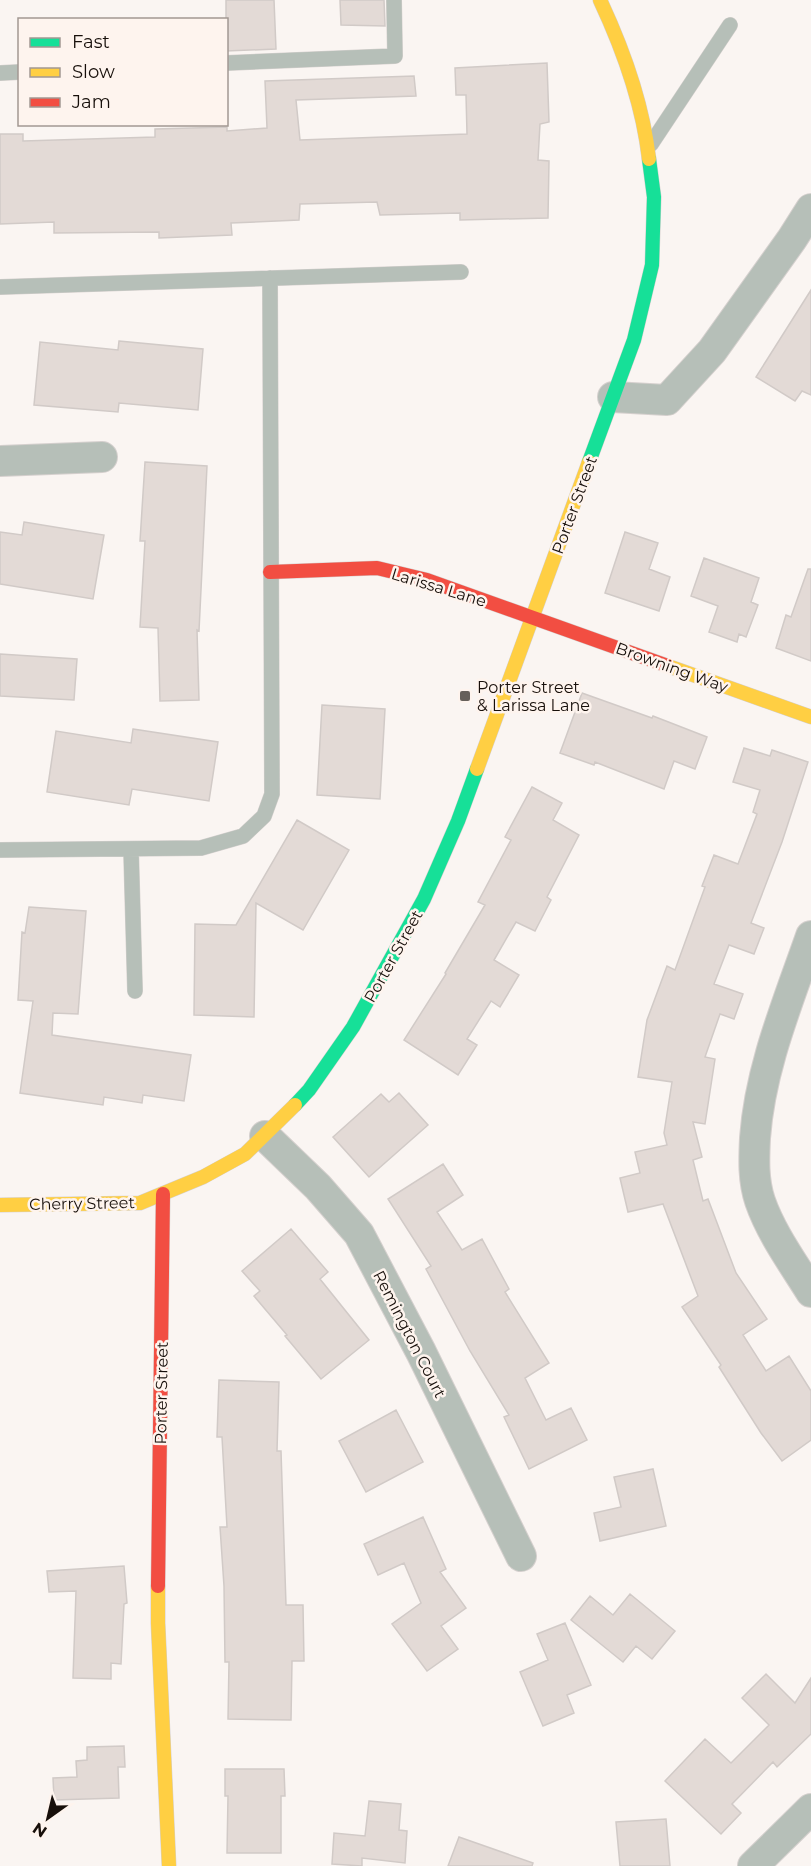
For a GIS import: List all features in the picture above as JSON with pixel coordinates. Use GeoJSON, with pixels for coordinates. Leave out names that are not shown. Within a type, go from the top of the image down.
{"type":"FeatureCollection","features":[{"type":"Feature","properties":{"kind":"street","name":"Porter Street"},"geometry":{"type":"LineString","coordinates":[[169,1866],[159,1623],[163,1194],[203,1177],[245,1154],[309,1090],[353,1027],[424,899],[458,821],[533,618],[634,340],[652,265],[654,197],[646,133],[617,36],[600,0]]}},
{"type":"Feature","properties":{"kind":"street"},"geometry":{"type":"LineString","coordinates":[[613,397],[667,400],[712,351],[811,209]]}},
{"type":"Feature","properties":{"kind":"street"},"geometry":{"type":"LineString","coordinates":[[0,461],[102,457]]}},
{"type":"Feature","properties":{"kind":"street","name":"Larissa Lane"},"geometry":{"type":"LineString","coordinates":[[270,572],[376,568],[427,580],[533,618]]}},
{"type":"Feature","properties":{"kind":"street","name":"Browning Way"},"geometry":{"type":"LineString","coordinates":[[533,618],[811,717]]}},
{"type":"Feature","properties":{"kind":"street"},"geometry":{"type":"LineString","coordinates":[[811,936],[768,1060],[757,1110],[753,1167],[760,1200],[775,1232],[811,1293]]}},
{"type":"Feature","properties":{"kind":"street","name":"Remington Court"},"geometry":{"type":"LineString","coordinates":[[265,1136],[318,1187],[359,1234],[421,1352],[521,1556]]}},
{"type":"Feature","properties":{"kind":"street","name":"Cherry Street"},"geometry":{"type":"LineString","coordinates":[[0,1205],[140,1203],[163,1194]]}},
{"type":"Feature","properties":{"kind":"street"},"geometry":{"type":"LineString","coordinates":[[753,1866],[811,1809]]}},
{"type":"Feature","properties":{"kind":"lane"},"geometry":{"type":"LineString","coordinates":[[228,63],[395,56],[394,0]]}},
{"type":"Feature","properties":{"kind":"lane"},"geometry":{"type":"LineString","coordinates":[[648,149],[730,26]]}},
{"type":"Feature","properties":{"kind":"lane"},"geometry":{"type":"LineString","coordinates":[[0,73],[18,72]]}},
{"type":"Feature","properties":{"kind":"lane"},"geometry":{"type":"LineString","coordinates":[[0,287],[461,272]]}},
{"type":"Feature","properties":{"kind":"lane"},"geometry":{"type":"LineString","coordinates":[[0,850],[201,848],[243,836],[264,816],[272,794],[270,278]]}},
{"type":"Feature","properties":{"kind":"lane"},"geometry":{"type":"LineString","coordinates":[[131,849],[135,991]]}},
{"type":"Feature","properties":{"kind":"building"},"geometry":{"type":"Polygon","coordinates":[[[226,0],[274,0],[276,49],[228,51],[228,18],[226,18],[226,0]]]}},
{"type":"Feature","properties":{"kind":"building"},"geometry":{"type":"Polygon","coordinates":[[[340,0],[384,0],[385,26],[341,25],[340,0]]]}},
{"type":"Feature","properties":{"kind":"building"},"geometry":{"type":"Polygon","coordinates":[[[547,63],[549,122],[540,124],[538,160],[549,161],[548,218],[460,220],[460,213],[380,215],[377,202],[300,204],[299,220],[231,223],[232,235],[159,238],[159,232],[54,233],[54,222],[0,224],[0,134],[23,134],[23,141],[155,137],[155,129],[227,127],[227,131],[267,128],[265,81],[414,76],[416,96],[296,100],[300,140],[467,134],[466,95],[456,95],[455,68],[547,63]]]}},
{"type":"Feature","properties":{"kind":"building"},"geometry":{"type":"Polygon","coordinates":[[[811,290],[811,395],[802,391],[795,401],[756,377],[811,290]]]}},
{"type":"Feature","properties":{"kind":"building"},"geometry":{"type":"Polygon","coordinates":[[[119,341],[203,349],[198,410],[119,403],[118,412],[34,405],[40,342],[118,350],[119,341]]]}},
{"type":"Feature","properties":{"kind":"building"},"geometry":{"type":"Polygon","coordinates":[[[145,462],[207,466],[199,631],[197,630],[199,700],[160,701],[158,628],[140,627],[145,541],[140,541],[145,462]]]}},
{"type":"Feature","properties":{"kind":"building"},"geometry":{"type":"Polygon","coordinates":[[[24,522],[104,535],[93,599],[0,584],[0,532],[22,535],[24,522]]]}},
{"type":"Feature","properties":{"kind":"building"},"geometry":{"type":"Polygon","coordinates":[[[625,532],[658,543],[649,569],[670,577],[659,611],[605,593],[625,532]]]}},
{"type":"Feature","properties":{"kind":"building"},"geometry":{"type":"Polygon","coordinates":[[[704,558],[759,578],[751,602],[758,605],[746,637],[739,634],[737,642],[709,632],[718,606],[691,596],[704,558]]]}},
{"type":"Feature","properties":{"kind":"building"},"geometry":{"type":"Polygon","coordinates":[[[808,569],[811,569],[811,661],[776,648],[786,615],[791,617],[808,569]]]}},
{"type":"Feature","properties":{"kind":"building"},"geometry":{"type":"Polygon","coordinates":[[[0,654],[77,659],[74,700],[0,696],[0,654]]]}},
{"type":"Feature","properties":{"kind":"building"},"geometry":{"type":"Polygon","coordinates":[[[582,693],[652,718],[653,716],[707,737],[695,769],[674,761],[664,789],[595,762],[594,765],[560,753],[582,693]]]}},
{"type":"Feature","properties":{"kind":"building"},"geometry":{"type":"Polygon","coordinates":[[[322,705],[385,709],[380,799],[317,795],[322,705]]]}},
{"type":"Feature","properties":{"kind":"building"},"geometry":{"type":"Polygon","coordinates":[[[133,729],[218,742],[209,801],[132,789],[129,805],[47,792],[56,731],[131,743],[133,729]]]}},
{"type":"Feature","properties":{"kind":"building"},"geometry":{"type":"Polygon","coordinates":[[[744,748],[770,756],[772,750],[808,762],[782,842],[751,923],[764,928],[754,954],[729,945],[714,984],[743,994],[734,1019],[720,1014],[705,1057],[715,1059],[705,1124],[693,1122],[702,1157],[693,1160],[703,1201],[708,1199],[736,1273],[767,1319],[743,1335],[766,1371],[789,1356],[811,1391],[811,1440],[782,1461],[761,1433],[719,1367],[721,1365],[682,1307],[698,1296],[663,1204],[628,1212],[620,1178],[640,1173],[635,1152],[667,1145],[664,1133],[672,1082],[638,1077],[647,1020],[667,966],[675,970],[714,855],[738,864],[757,814],[753,812],[760,790],[733,782],[744,748]]]}},
{"type":"Feature","properties":{"kind":"building"},"geometry":{"type":"Polygon","coordinates":[[[532,787],[562,803],[553,820],[579,835],[547,897],[551,900],[535,931],[516,922],[494,960],[519,975],[500,1007],[491,1001],[467,1039],[477,1045],[458,1075],[404,1040],[446,974],[485,905],[478,902],[511,840],[505,837],[532,787]]]}},
{"type":"Feature","properties":{"kind":"building"},"geometry":{"type":"Polygon","coordinates":[[[297,820],[349,850],[303,930],[256,903],[254,1017],[194,1015],[195,924],[236,925],[297,820]]]}},
{"type":"Feature","properties":{"kind":"building"},"geometry":{"type":"Polygon","coordinates":[[[29,907],[86,911],[78,1014],[53,1013],[52,1035],[191,1055],[184,1101],[143,1095],[142,1103],[104,1097],[103,1105],[20,1093],[33,1001],[18,1000],[22,932],[25,933],[29,907]]]}},
{"type":"Feature","properties":{"kind":"building"},"geometry":{"type":"Polygon","coordinates":[[[399,1093],[428,1125],[369,1177],[333,1137],[381,1094],[389,1102],[399,1093]]]}},
{"type":"Feature","properties":{"kind":"building"},"geometry":{"type":"Polygon","coordinates":[[[443,1164],[463,1195],[437,1212],[462,1250],[482,1239],[509,1289],[505,1292],[549,1363],[525,1378],[546,1420],[571,1408],[587,1440],[529,1469],[504,1417],[509,1415],[470,1351],[426,1269],[431,1266],[388,1199],[443,1164]]]}},
{"type":"Feature","properties":{"kind":"building"},"geometry":{"type":"Polygon","coordinates":[[[291,1229],[328,1272],[320,1279],[369,1340],[321,1379],[254,1296],[260,1291],[242,1271],[291,1229]]]}},
{"type":"Feature","properties":{"kind":"building"},"geometry":{"type":"Polygon","coordinates":[[[219,1380],[279,1382],[277,1451],[281,1451],[286,1605],[303,1605],[304,1661],[292,1661],[291,1720],[228,1719],[229,1662],[225,1662],[224,1586],[220,1527],[227,1527],[222,1437],[217,1437],[219,1380]]]}},
{"type":"Feature","properties":{"kind":"building"},"geometry":{"type":"Polygon","coordinates":[[[396,1410],[423,1462],[366,1492],[339,1441],[396,1410]]]}},
{"type":"Feature","properties":{"kind":"building"},"geometry":{"type":"Polygon","coordinates":[[[653,1469],[666,1526],[600,1541],[594,1513],[621,1507],[614,1477],[653,1469]]]}},
{"type":"Feature","properties":{"kind":"building"},"geometry":{"type":"Polygon","coordinates":[[[423,1517],[446,1569],[440,1572],[466,1608],[441,1626],[458,1649],[427,1671],[392,1624],[421,1603],[404,1563],[378,1575],[364,1544],[423,1517]]]}},
{"type":"Feature","properties":{"kind":"building"},"geometry":{"type":"Polygon","coordinates":[[[124,1566],[127,1603],[124,1604],[121,1664],[111,1663],[111,1679],[73,1678],[76,1591],[49,1592],[47,1571],[124,1566]]]}},
{"type":"Feature","properties":{"kind":"building"},"geometry":{"type":"Polygon","coordinates":[[[630,1594],[675,1631],[652,1659],[636,1646],[623,1662],[571,1620],[590,1596],[613,1615],[630,1594]]]}},
{"type":"Feature","properties":{"kind":"building"},"geometry":{"type":"Polygon","coordinates":[[[565,1623],[591,1685],[567,1695],[574,1713],[543,1726],[520,1672],[548,1660],[537,1634],[565,1623]]]}},
{"type":"Feature","properties":{"kind":"building"},"geometry":{"type":"Polygon","coordinates":[[[766,1674],[795,1703],[811,1678],[811,1734],[777,1767],[773,1762],[732,1804],[741,1813],[721,1834],[665,1781],[705,1739],[731,1763],[769,1725],[742,1698],[766,1674]]]}},
{"type":"Feature","properties":{"kind":"building"},"geometry":{"type":"Polygon","coordinates":[[[124,1746],[125,1767],[118,1767],[119,1798],[54,1800],[53,1778],[77,1777],[76,1761],[87,1760],[87,1747],[124,1746]]]}},
{"type":"Feature","properties":{"kind":"building"},"geometry":{"type":"Polygon","coordinates":[[[225,1769],[284,1769],[285,1796],[281,1796],[281,1853],[227,1853],[228,1796],[225,1796],[225,1769]]]}},
{"type":"Feature","properties":{"kind":"building"},"geometry":{"type":"Polygon","coordinates":[[[369,1801],[401,1804],[399,1830],[407,1831],[405,1863],[362,1858],[362,1866],[332,1864],[334,1833],[365,1836],[369,1801]]]}},
{"type":"Feature","properties":{"kind":"building"},"geometry":{"type":"Polygon","coordinates":[[[666,1819],[670,1866],[620,1866],[616,1822],[666,1819]]]}},
{"type":"Feature","properties":{"kind":"building"},"geometry":{"type":"Polygon","coordinates":[[[459,1837],[533,1863],[532,1866],[448,1866],[459,1837]]]}},
{"type":"Feature","properties":{"kind":"traffic: fast"},"geometry":{"type":"LineString","coordinates":[[589,462],[634,340],[652,265],[654,197],[649,159]]}},
{"type":"Feature","properties":{"kind":"traffic: fast"},"geometry":{"type":"LineString","coordinates":[[295,1105],[309,1090],[353,1027],[424,899],[458,821],[477,769]]}},
{"type":"Feature","properties":{"kind":"traffic: slow"},"geometry":{"type":"LineString","coordinates":[[600,0],[631,78],[642,119],[649,159]]}},
{"type":"Feature","properties":{"kind":"traffic: slow"},"geometry":{"type":"LineString","coordinates":[[477,769],[589,462]]}},
{"type":"Feature","properties":{"kind":"traffic: slow"},"geometry":{"type":"LineString","coordinates":[[668,666],[811,717]]}},
{"type":"Feature","properties":{"kind":"traffic: slow"},"geometry":{"type":"LineString","coordinates":[[0,1205],[140,1203],[203,1177],[245,1154],[295,1105]]}},
{"type":"Feature","properties":{"kind":"traffic: slow"},"geometry":{"type":"LineString","coordinates":[[158,1586],[169,1866]]}},
{"type":"Feature","properties":{"kind":"traffic: jam"},"geometry":{"type":"LineString","coordinates":[[270,572],[377,568],[427,580],[668,666]]}},
{"type":"Feature","properties":{"kind":"traffic: jam"},"geometry":{"type":"LineString","coordinates":[[158,1586],[163,1194]]}},
{"type":"Feature","properties":{"kind":"place","name":"Porter Street & Larissa Lane"},"geometry":{"type":"Point","coordinates":[465,696]}}]}
